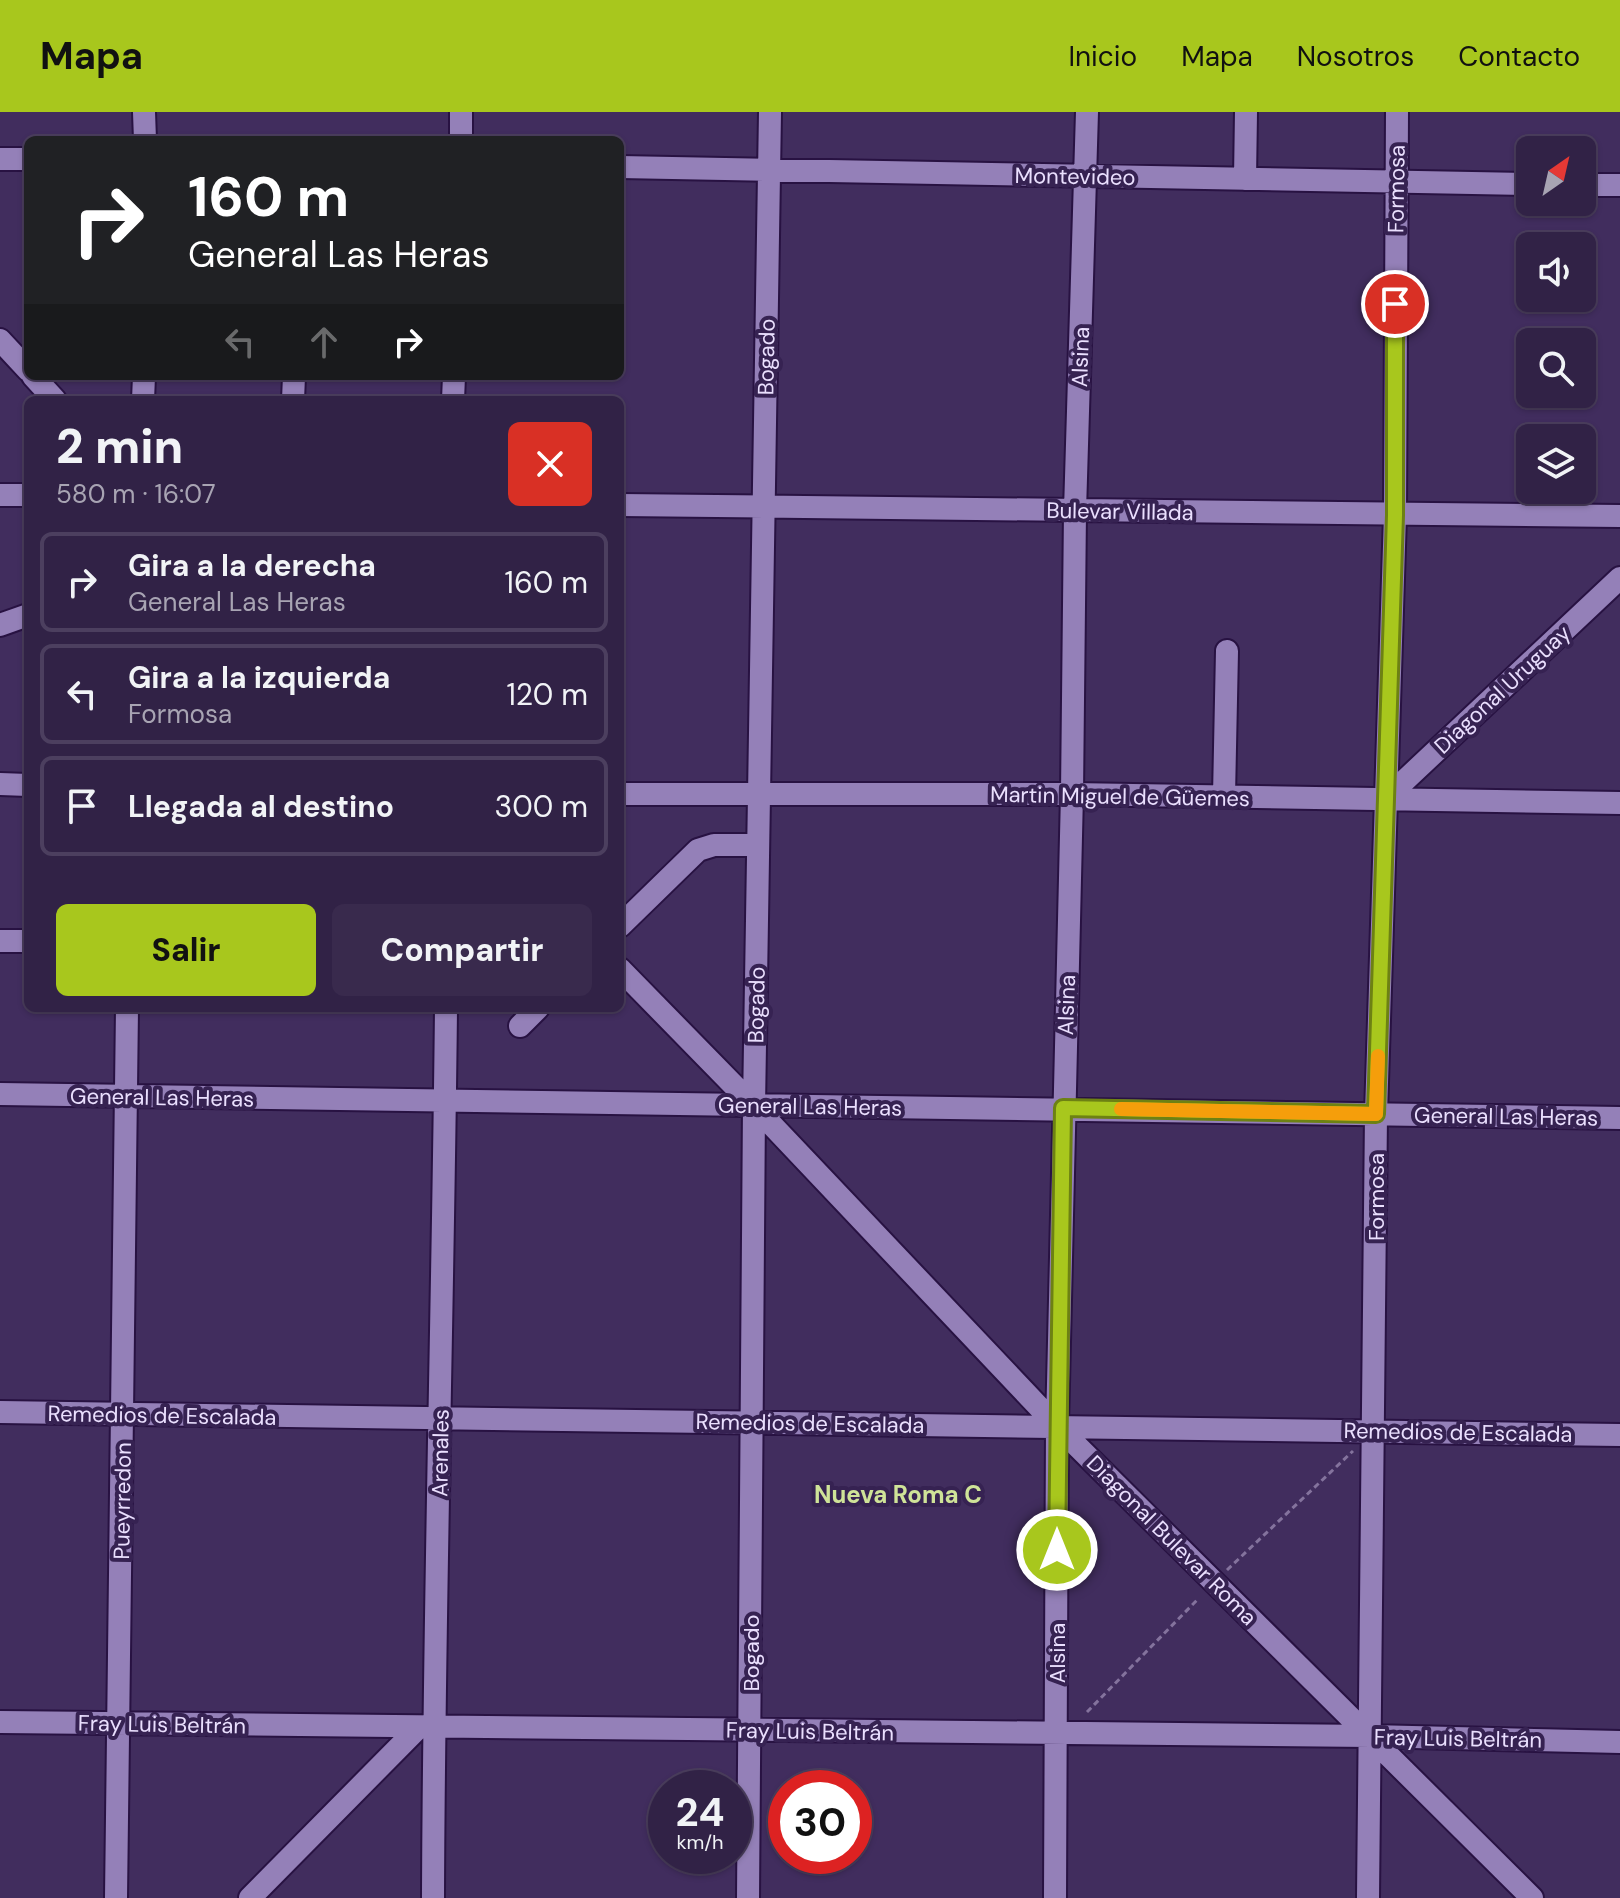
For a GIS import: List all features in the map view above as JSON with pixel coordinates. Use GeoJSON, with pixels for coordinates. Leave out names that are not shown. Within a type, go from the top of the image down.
{"type":"FeatureCollection","features":[{"type":"Feature","properties":{"kind":"street"},"geometry":{"type":"LineString","coordinates":[[144,112],[145,136]]}},
{"type":"Feature","properties":{"kind":"street"},"geometry":{"type":"LineString","coordinates":[[461,112],[461,136]]}},
{"type":"Feature","properties":{"kind":"street","name":"Bogado"},"geometry":{"type":"LineString","coordinates":[[748,1898],[754,1106],[770,112]]}},
{"type":"Feature","properties":{"kind":"street","name":"Alsina"},"geometry":{"type":"LineString","coordinates":[[1055,1898],[1057,1426],[1072,794],[1075,511],[1087,112]]}},
{"type":"Feature","properties":{"kind":"street"},"geometry":{"type":"LineString","coordinates":[[1245,179],[1246,112]]}},
{"type":"Feature","properties":{"kind":"street","name":"Formosa"},"geometry":{"type":"LineString","coordinates":[[1368,1898],[1376,1114],[1395,515],[1397,112]]}},
{"type":"Feature","properties":{"kind":"street"},"geometry":{"type":"LineString","coordinates":[[0,159],[24,159]]}},
{"type":"Feature","properties":{"kind":"street","name":"Montevideo"},"geometry":{"type":"LineString","coordinates":[[624,167],[1516,184]]}},
{"type":"Feature","properties":{"kind":"street"},"geometry":{"type":"LineString","coordinates":[[1596,185],[1620,185]]}},
{"type":"Feature","properties":{"kind":"street"},"geometry":{"type":"LineString","coordinates":[[0,340],[24,366]]}},
{"type":"Feature","properties":{"kind":"street"},"geometry":{"type":"LineString","coordinates":[[37,380],[51,396]]}},
{"type":"Feature","properties":{"kind":"street"},"geometry":{"type":"LineString","coordinates":[[0,495],[24,495]]}},
{"type":"Feature","properties":{"kind":"street","name":"Bulevar Villada"},"geometry":{"type":"LineString","coordinates":[[624,505],[1620,516]]}},
{"type":"Feature","properties":{"kind":"street","name":"Diagonal Uruguay"},"geometry":{"type":"LineString","coordinates":[[1384,800],[1620,578]]}},
{"type":"Feature","properties":{"kind":"street"},"geometry":{"type":"LineString","coordinates":[[0,625],[24,616]]}},
{"type":"Feature","properties":{"kind":"street"},"geometry":{"type":"LineString","coordinates":[[1224,796],[1227,651]]}},
{"type":"Feature","properties":{"kind":"street"},"geometry":{"type":"LineString","coordinates":[[0,784],[24,785]]}},
{"type":"Feature","properties":{"kind":"street","name":"Martin Miguel de Güemes"},"geometry":{"type":"LineString","coordinates":[[624,794],[1072,794],[1620,803]]}},
{"type":"Feature","properties":{"kind":"street"},"geometry":{"type":"LineString","coordinates":[[624,922],[698,850],[714,845],[758,845]]}},
{"type":"Feature","properties":{"kind":"street"},"geometry":{"type":"LineString","coordinates":[[0,941],[24,941]]}},
{"type":"Feature","properties":{"kind":"street","name":"Diagonal Bulevar Roma"},"geometry":{"type":"LineString","coordinates":[[624,973],[1057,1426],[1532,1898]]}},
{"type":"Feature","properties":{"kind":"street","name":"Pueyrredon"},"geometry":{"type":"LineString","coordinates":[[116,1898],[127,1012]]}},
{"type":"Feature","properties":{"kind":"street","name":"Arenales"},"geometry":{"type":"LineString","coordinates":[[433,1898],[426,1728],[441,1418],[446,1012]]}},
{"type":"Feature","properties":{"kind":"street"},"geometry":{"type":"LineString","coordinates":[[520,1026],[534,1012]]}},
{"type":"Feature","properties":{"kind":"street","name":"General Las Heras"},"geometry":{"type":"LineString","coordinates":[[0,1094],[1620,1118]]}},
{"type":"Feature","properties":{"kind":"street","name":"Remedios de Escalada"},"geometry":{"type":"LineString","coordinates":[[0,1412],[1620,1435]]}},
{"type":"Feature","properties":{"kind":"street","name":"Fray Luis Beltrán"},"geometry":{"type":"LineString","coordinates":[[0,1722],[1371,1736],[1620,1742]]}},
{"type":"Feature","properties":{"kind":"street"},"geometry":{"type":"LineString","coordinates":[[250,1898],[426,1728]]}},
{"type":"Feature","properties":{"kind":"slow traffic"},"geometry":{"type":"LineString","coordinates":[[1121,1109],[1376,1114],[1378,1056]]}},
{"type":"Feature","properties":{"kind":"district","name":"Nueva Roma C"},"geometry":{"type":"Point","coordinates":[898,1495]}},
{"type":"Feature","properties":{"kind":"route"},"geometry":{"type":"LineString","coordinates":[[1057,1550],[1063,1108],[1376,1114],[1395,515],[1395,304]]}}]}
